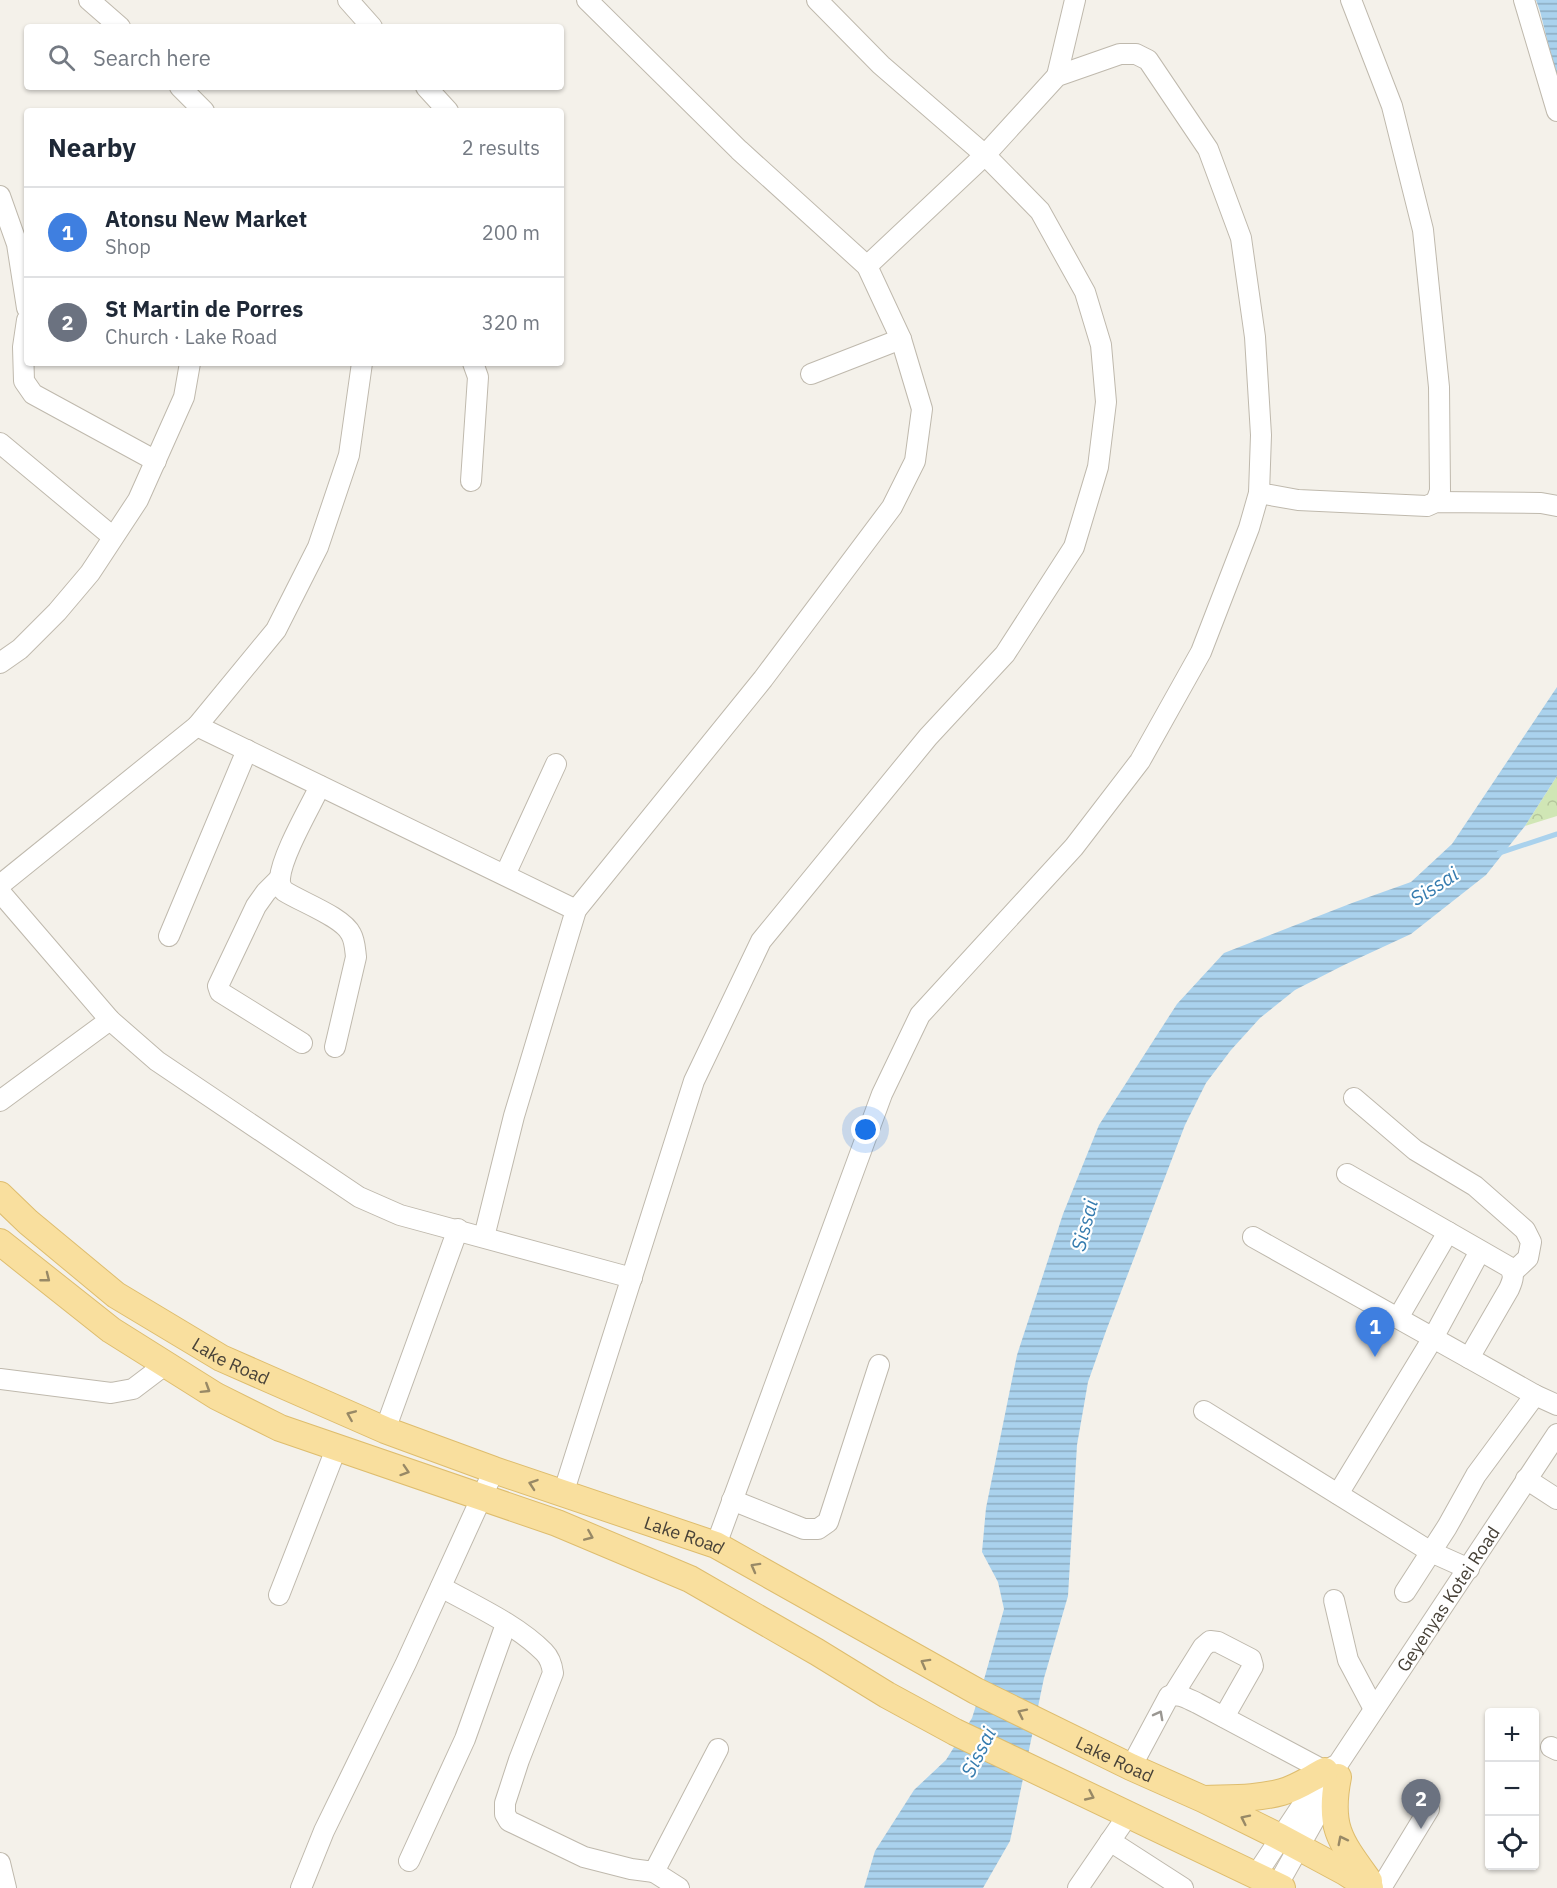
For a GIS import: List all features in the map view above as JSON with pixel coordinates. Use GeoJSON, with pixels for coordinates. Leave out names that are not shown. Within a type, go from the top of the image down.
{"type":"FeatureCollection","features":[{"type":"Feature","properties":{"kind":"main road","name":"Lake Road"},"geometry":{"type":"LineString","coordinates":[[0,1195],[28,1222],[116,1295],[221,1358],[385,1430],[563,1494],[716,1545],[976,1691],[1289,1841],[1372,1888]]}},
{"type":"Feature","properties":{"kind":"main road","name":"Lake Road"},"geometry":{"type":"LineString","coordinates":[[0,1242],[111,1330],[216,1396],[280,1428],[557,1523],[690,1579],[887,1695],[955,1732],[1272,1883]]}},
{"type":"Feature","properties":{"kind":"main road"},"geometry":{"type":"LineString","coordinates":[[1203,1799],[1256,1797],[1281,1792],[1334,1771],[1336,1828],[1372,1888]]}},
{"type":"Feature","properties":{"kind":"street"},"geometry":{"type":"LineString","coordinates":[[89,0],[117,24]]}},
{"type":"Feature","properties":{"kind":"street"},"geometry":{"type":"LineString","coordinates":[[348,0],[369,24]]}},
{"type":"Feature","properties":{"kind":"street"},"geometry":{"type":"LineString","coordinates":[[484,1237],[514,1116],[576,910],[763,679],[892,507],[915,460],[922,409],[901,339],[867,266],[739,150],[587,0]]}},
{"type":"Feature","properties":{"kind":"street"},"geometry":{"type":"LineString","coordinates":[[563,1494],[694,1081],[761,941],[928,737],[1005,654],[1074,547],[1098,467],[1106,402],[1101,345],[1085,292],[1040,211],[985,155],[881,65],[817,0]]}},
{"type":"Feature","properties":{"kind":"street"},"geometry":{"type":"LineString","coordinates":[[1057,76],[1075,0]]}},
{"type":"Feature","properties":{"kind":"street"},"geometry":{"type":"LineString","coordinates":[[1352,0],[1392,106],[1423,230],[1439,387],[1440,491],[1436,502]]}},
{"type":"Feature","properties":{"kind":"street"},"geometry":{"type":"LineString","coordinates":[[1524,0],[1557,111]]}},
{"type":"Feature","properties":{"kind":"street"},"geometry":{"type":"LineString","coordinates":[[716,1545],[882,1094],[920,1015],[1074,847],[1140,762],[1201,652],[1250,528],[1259,493],[1261,435],[1256,348],[1241,238],[1208,149],[1148,60],[1136,54],[1120,54],[1057,76],[985,155],[867,266]]}},
{"type":"Feature","properties":{"kind":"street"},"geometry":{"type":"LineString","coordinates":[[183,90],[201,108]]}},
{"type":"Feature","properties":{"kind":"street"},"geometry":{"type":"LineString","coordinates":[[429,90],[445,108]]}},
{"type":"Feature","properties":{"kind":"street"},"geometry":{"type":"LineString","coordinates":[[0,196],[17,243],[24,288]]}},
{"type":"Feature","properties":{"kind":"street"},"geometry":{"type":"LineString","coordinates":[[811,374],[901,339]]}},
{"type":"Feature","properties":{"kind":"street"},"geometry":{"type":"LineString","coordinates":[[24,340],[24,381],[33,394],[156,460]]}},
{"type":"Feature","properties":{"kind":"street"},"geometry":{"type":"LineString","coordinates":[[0,663],[20,649],[57,612],[90,573],[138,500],[184,397],[189,366]]}},
{"type":"Feature","properties":{"kind":"street"},"geometry":{"type":"LineString","coordinates":[[0,885],[197,726],[276,630],[318,547],[349,455],[362,366]]}},
{"type":"Feature","properties":{"kind":"street"},"geometry":{"type":"LineString","coordinates":[[471,481],[478,377],[474,366]]}},
{"type":"Feature","properties":{"kind":"street"},"geometry":{"type":"LineString","coordinates":[[0,443],[113,537]]}},
{"type":"Feature","properties":{"kind":"street"},"geometry":{"type":"LineString","coordinates":[[1259,493],[1298,500],[1427,506],[1436,502],[1541,503],[1557,506]]}},
{"type":"Feature","properties":{"kind":"street"},"geometry":{"type":"LineString","coordinates":[[197,726],[576,910]]}},
{"type":"Feature","properties":{"kind":"street"},"geometry":{"type":"LineString","coordinates":[[169,936],[247,750]]}},
{"type":"Feature","properties":{"kind":"street"},"geometry":{"type":"LineString","coordinates":[[505,875],[556,764]]}},
{"type":"Feature","properties":{"kind":"street"},"geometry":{"type":"LineString","coordinates":[[320,786],[285,859],[280,886],[284,891],[337,920],[350,931],[354,942],[356,957],[335,1047]]}},
{"type":"Feature","properties":{"kind":"street"},"geometry":{"type":"LineString","coordinates":[[280,878],[256,906],[218,986],[220,992],[302,1043]]}},
{"type":"Feature","properties":{"kind":"street"},"geometry":{"type":"LineString","coordinates":[[0,892],[110,1020],[157,1062],[359,1197],[400,1215],[632,1278]]}},
{"type":"Feature","properties":{"kind":"street"},"geometry":{"type":"LineString","coordinates":[[0,1101],[110,1020]]}},
{"type":"Feature","properties":{"kind":"street"},"geometry":{"type":"LineString","coordinates":[[1354,1098],[1415,1150],[1475,1186],[1525,1230],[1531,1242],[1528,1258],[1513,1272]]}},
{"type":"Feature","properties":{"kind":"street"},"geometry":{"type":"LineString","coordinates":[[1347,1174],[1509,1267],[1513,1272],[1513,1280],[1509,1289],[1469,1358]]}},
{"type":"Feature","properties":{"kind":"street"},"geometry":{"type":"LineString","coordinates":[[385,1430],[458,1229]]}},
{"type":"Feature","properties":{"kind":"street"},"geometry":{"type":"LineString","coordinates":[[1398,1318],[1448,1232]]}},
{"type":"Feature","properties":{"kind":"street"},"geometry":{"type":"LineString","coordinates":[[1253,1237],[1535,1395],[1557,1404]]}},
{"type":"Feature","properties":{"kind":"street"},"geometry":{"type":"LineString","coordinates":[[1338,1494],[1433,1338],[1480,1251]]}},
{"type":"Feature","properties":{"kind":"street"},"geometry":{"type":"LineString","coordinates":[[0,1379],[111,1393],[134,1389],[166,1364]]}},
{"type":"Feature","properties":{"kind":"street"},"geometry":{"type":"LineString","coordinates":[[732,1500],[804,1529],[818,1529],[828,1522],[879,1365]]}},
{"type":"Feature","properties":{"kind":"street"},"geometry":{"type":"LineString","coordinates":[[1405,1592],[1476,1475],[1535,1395]]}},
{"type":"Feature","properties":{"kind":"street"},"geometry":{"type":"LineString","coordinates":[[1204,1411],[1431,1552],[1469,1569]]}},
{"type":"Feature","properties":{"kind":"street","name":"Geyenyas Kotei Road"},"geometry":{"type":"LineString","coordinates":[[1272,1883],[1289,1841],[1557,1434]]}},
{"type":"Feature","properties":{"kind":"street"},"geometry":{"type":"LineString","coordinates":[[279,1595],[336,1449]]}},
{"type":"Feature","properties":{"kind":"street"},"geometry":{"type":"LineString","coordinates":[[301,1888],[324,1831],[441,1587],[494,1470]]}},
{"type":"Feature","properties":{"kind":"street"},"geometry":{"type":"LineString","coordinates":[[1526,1479],[1557,1499]]}},
{"type":"Feature","properties":{"kind":"street"},"geometry":{"type":"LineString","coordinates":[[441,1587],[506,1624],[545,1653],[551,1663],[553,1673],[505,1803],[509,1821],[584,1857],[631,1869],[654,1872],[679,1888]]}},
{"type":"Feature","properties":{"kind":"street"},"geometry":{"type":"LineString","coordinates":[[1334,1600],[1348,1660],[1374,1709]]}},
{"type":"Feature","properties":{"kind":"street"},"geometry":{"type":"LineString","coordinates":[[409,1861],[465,1739],[506,1624]]}},
{"type":"Feature","properties":{"kind":"street"},"geometry":{"type":"LineString","coordinates":[[1173,1695],[1203,1647],[1210,1641],[1218,1642],[1251,1659],[1252,1666],[1224,1717]]}},
{"type":"Feature","properties":{"kind":"street"},"geometry":{"type":"LineString","coordinates":[[1131,1767],[1169,1696],[1180,1695],[1334,1771]]}},
{"type":"Feature","properties":{"kind":"street"},"geometry":{"type":"LineString","coordinates":[[654,1872],[718,1749]]}},
{"type":"Feature","properties":{"kind":"street"},"geometry":{"type":"LineString","coordinates":[[1381,1888],[1429,1809]]}},
{"type":"Feature","properties":{"kind":"street"},"geometry":{"type":"LineString","coordinates":[[1078,1888],[1128,1815]]}},
{"type":"Feature","properties":{"kind":"street"},"geometry":{"type":"LineString","coordinates":[[1110,1841],[1183,1888]]}},
{"type":"Feature","properties":{"kind":"street"},"geometry":{"type":"LineString","coordinates":[[0,1863],[6,1888]]}},
{"type":"Feature","properties":{"kind":"green space"},"geometry":{"type":"Polygon","coordinates":[[[1557,776],[1557,816],[1525,826],[1557,776]]]}},
{"type":"Feature","properties":{"kind":"water"},"geometry":{"type":"Polygon","coordinates":[[[1536,0],[1557,0],[1557,80],[1540,11],[1536,0]]]}},
{"type":"Feature","properties":{"kind":"water","name":"Sissai"},"geometry":{"type":"Polygon","coordinates":[[[1557,687],[1557,776],[1525,826],[1486,875],[1411,934],[1295,990],[1260,1018],[1231,1050],[1206,1083],[1185,1125],[1088,1382],[1077,1445],[1068,1596],[1044,1678],[1010,1841],[983,1888],[864,1888],[875,1851],[914,1790],[946,1760],[972,1718],[983,1683],[1004,1609],[998,1582],[982,1552],[986,1508],[1017,1355],[1063,1214],[1099,1125],[1177,1004],[1224,953],[1411,882],[1452,844],[1557,687]]]}},
{"type":"Feature","properties":{"kind":"waterway"},"geometry":{"type":"LineString","coordinates":[[1499,853],[1557,834]]}},
{"type":"Feature","properties":{"kind":"place","name":"Atonsu New Market"},"geometry":{"type":"Point","coordinates":[1375,1357]}},
{"type":"Feature","properties":{"kind":"place","name":"St Martin de Porres"},"geometry":{"type":"Point","coordinates":[1421,1829]}}]}
